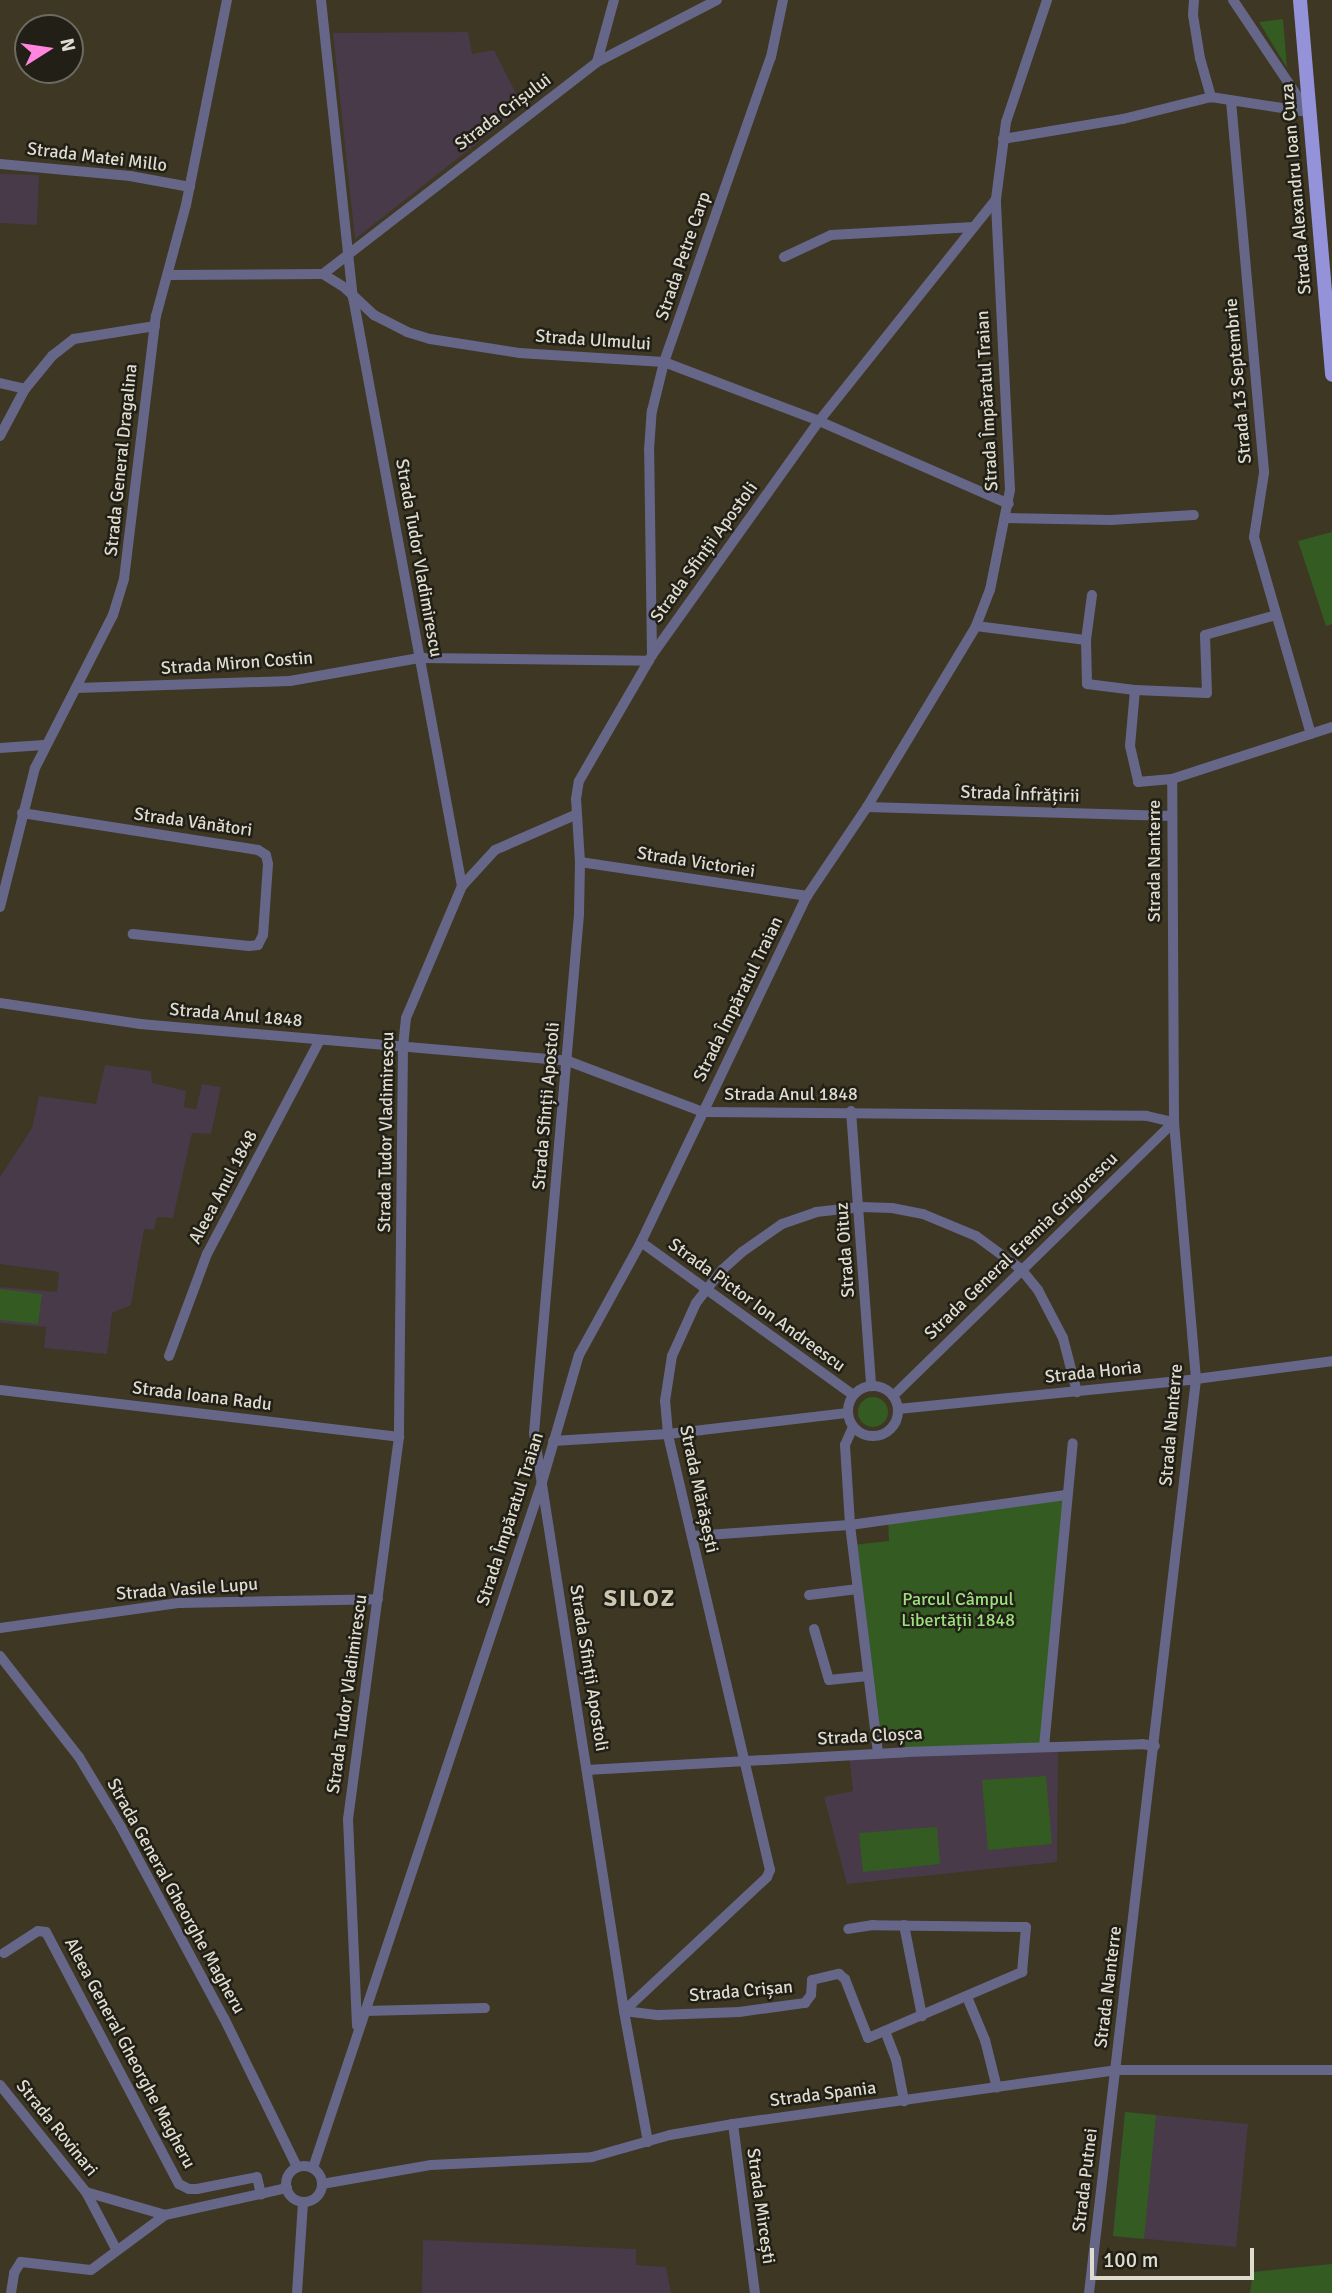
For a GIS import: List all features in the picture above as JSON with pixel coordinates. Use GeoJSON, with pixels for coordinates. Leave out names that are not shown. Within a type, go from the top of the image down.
{"type":"FeatureCollection","features":[{"type":"Feature","properties":{"kind":"main road","name":"Strada Alexandru Ioan Cuza"},"geometry":{"type":"LineString","coordinates":[[1300,0],[1308,112],[1328,296],[1332,375]]}},
{"type":"Feature","properties":{"kind":"street","name":"Strada General Dragalina"},"geometry":{"type":"LineString","coordinates":[[0,907],[22,813],[44,745],[77,688],[113,615],[129,559],[155,326],[190,187],[227,0]]}},
{"type":"Feature","properties":{"kind":"street","name":"Strada Tudor Vladimirescu"},"geometry":{"type":"LineString","coordinates":[[321,0],[353,297],[462,886],[406,1018],[403,1046],[399,1437],[348,1819],[358,2032]]}},
{"type":"Feature","properties":{"kind":"street"},"geometry":{"type":"LineString","coordinates":[[597,62],[614,0]]}},
{"type":"Feature","properties":{"kind":"street","name":"Strada Crișului"},"geometry":{"type":"LineString","coordinates":[[323,274],[597,62],[718,0]]}},
{"type":"Feature","properties":{"kind":"street","name":"Strada Petre Carp"},"geometry":{"type":"LineString","coordinates":[[650,658],[649,450],[652,411],[664,362],[771,57],[783,0]]}},
{"type":"Feature","properties":{"kind":"street","name":"Strada Împăratul Traian"},"geometry":{"type":"LineString","coordinates":[[313,2168],[542,1482],[579,1355],[640,1242],[807,896],[867,807],[976,626],[990,590],[1009,504],[1010,471],[996,199],[1003,139],[1023,66],[1047,0]]}},
{"type":"Feature","properties":{"kind":"street"},"geometry":{"type":"LineString","coordinates":[[1194,0],[1193,15],[1198,47],[1211,97]]}},
{"type":"Feature","properties":{"kind":"street"},"geometry":{"type":"LineString","coordinates":[[1233,0],[1308,112]]}},
{"type":"Feature","properties":{"kind":"street"},"geometry":{"type":"LineString","coordinates":[[1003,139],[1098,124],[1211,97],[1308,112]]}},
{"type":"Feature","properties":{"kind":"street","name":"Strada 13 Septembrie"},"geometry":{"type":"LineString","coordinates":[[1231,101],[1264,473],[1254,537],[1311,734]]}},
{"type":"Feature","properties":{"kind":"street","name":"Strada Matei Millo"},"geometry":{"type":"LineString","coordinates":[[0,164],[130,176],[190,187]]}},
{"type":"Feature","properties":{"kind":"street","name":"Strada Sfinții Apostoli"},"geometry":{"type":"LineString","coordinates":[[648,2142],[624,2011],[534,1433],[568,1061],[580,862],[575,815],[579,780],[650,658],[819,421],[996,199]]}},
{"type":"Feature","properties":{"kind":"street"},"geometry":{"type":"LineString","coordinates":[[784,257],[831,235],[974,227]]}},
{"type":"Feature","properties":{"kind":"street"},"geometry":{"type":"LineString","coordinates":[[168,275],[323,274]]}},
{"type":"Feature","properties":{"kind":"street","name":"Strada Ulmului"},"geometry":{"type":"LineString","coordinates":[[323,274],[385,321],[430,339],[519,353],[664,362],[819,421],[1009,504]]}},
{"type":"Feature","properties":{"kind":"street"},"geometry":{"type":"LineString","coordinates":[[0,436],[25,389],[52,356],[74,339],[155,326]]}},
{"type":"Feature","properties":{"kind":"street"},"geometry":{"type":"LineString","coordinates":[[0,383],[25,389]]}},
{"type":"Feature","properties":{"kind":"street"},"geometry":{"type":"LineString","coordinates":[[1006,518],[1111,520],[1194,515]]}},
{"type":"Feature","properties":{"kind":"street"},"geometry":{"type":"LineString","coordinates":[[1092,595],[1086,640],[1087,684],[1135,690],[1207,692],[1205,635],[1276,614]]}},
{"type":"Feature","properties":{"kind":"street"},"geometry":{"type":"LineString","coordinates":[[976,626],[1086,640]]}},
{"type":"Feature","properties":{"kind":"street","name":"Strada Miron Costin"},"geometry":{"type":"LineString","coordinates":[[77,688],[289,681],[419,658],[650,658]]}},
{"type":"Feature","properties":{"kind":"street"},"geometry":{"type":"LineString","coordinates":[[1135,690],[1130,746],[1138,782],[1172,779],[1332,727]]}},
{"type":"Feature","properties":{"kind":"street"},"geometry":{"type":"LineString","coordinates":[[0,748],[44,745]]}},
{"type":"Feature","properties":{"kind":"street","name":"Strada Nanterre"},"geometry":{"type":"LineString","coordinates":[[1115,2070],[1196,1379],[1174,1122],[1172,779]]}},
{"type":"Feature","properties":{"kind":"street","name":"Strada Înfrățirii"},"geometry":{"type":"LineString","coordinates":[[867,807],[1171,816]]}},
{"type":"Feature","properties":{"kind":"street","name":"Strada Vânători"},"geometry":{"type":"LineString","coordinates":[[22,813],[258,850],[266,855],[263,935],[258,944],[249,946],[132,934]]}},
{"type":"Feature","properties":{"kind":"street"},"geometry":{"type":"LineString","coordinates":[[462,886],[495,850],[575,815]]}},
{"type":"Feature","properties":{"kind":"street","name":"Strada Victoriei"},"geometry":{"type":"LineString","coordinates":[[580,862],[807,896]]}},
{"type":"Feature","properties":{"kind":"street","name":"Strada Anul 1848"},"geometry":{"type":"LineString","coordinates":[[0,1003],[140,1024],[568,1061],[704,1112],[1147,1115],[1174,1122]]}},
{"type":"Feature","properties":{"kind":"street","name":"Aleea Anul 1848"},"geometry":{"type":"LineString","coordinates":[[169,1356],[207,1254],[320,1040]]}},
{"type":"Feature","properties":{"kind":"street","name":"Strada Oituz"},"geometry":{"type":"LineString","coordinates":[[851,1111],[861,1207],[872,1386]]}},
{"type":"Feature","properties":{"kind":"street","name":"Strada General Eremia Grigorescu"},"geometry":{"type":"LineString","coordinates":[[893,1396],[1174,1122]]}},
{"type":"Feature","properties":{"kind":"street","name":"Strada Mărășești"},"geometry":{"type":"LineString","coordinates":[[624,2011],[767,1877],[771,1870],[668,1434],[665,1401],[672,1356],[684,1324],[706,1289],[742,1251],[782,1224],[816,1212],[861,1207],[892,1208],[948,1224],[976,1236],[1021,1269],[1038,1290],[1063,1338],[1077,1392]]}},
{"type":"Feature","properties":{"kind":"street","name":"Strada Pictor Ion Andreescu"},"geometry":{"type":"LineString","coordinates":[[640,1242],[853,1395]]}},
{"type":"Feature","properties":{"kind":"street","name":"Strada Horia"},"geometry":{"type":"LineString","coordinates":[[898,1409],[1196,1379],[1332,1361]]}},
{"type":"Feature","properties":{"kind":"street"},"geometry":{"type":"LineString","coordinates":[[872,1386],[880,1387],[893,1396],[898,1409],[894,1424],[882,1434],[866,1436],[853,1427],[848,1413],[853,1395],[872,1386]]}},
{"type":"Feature","properties":{"kind":"street","name":"Strada Ioana Radu"},"geometry":{"type":"LineString","coordinates":[[0,1390],[399,1437]]}},
{"type":"Feature","properties":{"kind":"street"},"geometry":{"type":"LineString","coordinates":[[554,1441],[668,1434],[848,1413]]}},
{"type":"Feature","properties":{"kind":"street"},"geometry":{"type":"LineString","coordinates":[[853,1427],[845,1445],[850,1525],[878,1753]]}},
{"type":"Feature","properties":{"kind":"street"},"geometry":{"type":"LineString","coordinates":[[1044,1747],[1073,1443]]}},
{"type":"Feature","properties":{"kind":"street"},"geometry":{"type":"LineString","coordinates":[[692,1536],[850,1525],[1066,1495]]}},
{"type":"Feature","properties":{"kind":"street"},"geometry":{"type":"LineString","coordinates":[[809,1595],[858,1589]]}},
{"type":"Feature","properties":{"kind":"street","name":"Strada Vasile Lupu"},"geometry":{"type":"LineString","coordinates":[[0,1629],[85,1614],[178,1603],[378,1599]]}},
{"type":"Feature","properties":{"kind":"street"},"geometry":{"type":"LineString","coordinates":[[814,1629],[829,1680],[868,1676]]}},
{"type":"Feature","properties":{"kind":"street","name":"Strada General Gheorghe Magheru"},"geometry":{"type":"LineString","coordinates":[[0,1656],[79,1757],[121,1827],[224,2018],[297,2167]]}},
{"type":"Feature","properties":{"kind":"street","name":"Strada Cloșca"},"geometry":{"type":"LineString","coordinates":[[587,1770],[878,1753],[1155,1746]]}},
{"type":"Feature","properties":{"kind":"street"},"geometry":{"type":"LineString","coordinates":[[848,1929],[873,1925],[1026,1927],[1022,1972],[885,2031],[896,2059],[904,2101]]}},
{"type":"Feature","properties":{"kind":"street"},"geometry":{"type":"LineString","coordinates":[[904,1925],[922,2016]]}},
{"type":"Feature","properties":{"kind":"street","name":"Aleea General Gheorghe Magheru"},"geometry":{"type":"LineString","coordinates":[[4,1953],[38,1930],[46,1932],[179,2184],[189,2189],[197,2189],[257,2177],[261,2195]]}},
{"type":"Feature","properties":{"kind":"street","name":"Strada Crișan"},"geometry":{"type":"LineString","coordinates":[[624,2011],[659,2015],[739,2012],[805,2003],[811,1995],[812,1980],[839,1974],[845,1979],[868,2038],[885,2031]]}},
{"type":"Feature","properties":{"kind":"street"},"geometry":{"type":"LineString","coordinates":[[967,1997],[985,2040],[997,2088]]}},
{"type":"Feature","properties":{"kind":"street"},"geometry":{"type":"LineString","coordinates":[[365,2011],[485,2008]]}},
{"type":"Feature","properties":{"kind":"street","name":"Strada Spania"},"geometry":{"type":"LineString","coordinates":[[322,2183],[431,2165],[592,2157],[670,2134],[1115,2070],[1332,2070]]}},
{"type":"Feature","properties":{"kind":"street","name":"Strada Putnei"},"geometry":{"type":"LineString","coordinates":[[1089,2293],[1115,2070]]}},
{"type":"Feature","properties":{"kind":"street","name":"Strada Rovinari"},"geometry":{"type":"LineString","coordinates":[[0,2085],[86,2192],[116,2249]]}},
{"type":"Feature","properties":{"kind":"street","name":"Strada Mircești"},"geometry":{"type":"LineString","coordinates":[[733,2124],[755,2293]]}},
{"type":"Feature","properties":{"kind":"street"},"geometry":{"type":"LineString","coordinates":[[297,2167],[313,2168],[322,2183],[318,2194],[303,2202],[293,2197],[287,2188],[289,2173],[297,2167]]}},
{"type":"Feature","properties":{"kind":"street","name":"Strada Rovinari"},"geometry":{"type":"LineString","coordinates":[[86,2192],[165,2215],[287,2188]]}},
{"type":"Feature","properties":{"kind":"street"},"geometry":{"type":"LineString","coordinates":[[297,2293],[303,2202]]}},
{"type":"Feature","properties":{"kind":"street"},"geometry":{"type":"LineString","coordinates":[[11,2293],[14,2273],[21,2262],[92,2270],[116,2249],[165,2215]]}},
{"type":"Feature","properties":{"kind":"shaded area"},"geometry":{"type":"Polygon","coordinates":[[[468,32],[472,54],[494,50],[523,107],[355,239],[333,33],[468,32]]]}},
{"type":"Feature","properties":{"kind":"shaded area"},"geometry":{"type":"Polygon","coordinates":[[[0,174],[39,175],[37,225],[0,223],[0,174]]]}},
{"type":"Feature","properties":{"kind":"shaded area"},"geometry":{"type":"Polygon","coordinates":[[[105,1065],[151,1071],[152,1083],[186,1091],[184,1107],[196,1109],[202,1084],[221,1087],[211,1134],[192,1133],[173,1218],[157,1217],[154,1230],[144,1229],[131,1305],[112,1313],[107,1354],[44,1348],[46,1327],[0,1323],[0,1287],[57,1292],[59,1272],[0,1264],[0,1177],[32,1128],[39,1096],[96,1104],[105,1065]]]}},
{"type":"Feature","properties":{"kind":"shaded area"},"geometry":{"type":"Polygon","coordinates":[[[1058,1746],[1057,1862],[847,1884],[824,1797],[853,1791],[849,1755],[1058,1746]]]}},
{"type":"Feature","properties":{"kind":"shaded area"},"geometry":{"type":"Polygon","coordinates":[[[1125,2112],[1248,2124],[1236,2247],[1113,2236],[1125,2112]]]}},
{"type":"Feature","properties":{"kind":"shaded area"},"geometry":{"type":"Polygon","coordinates":[[[423,2240],[636,2249],[636,2265],[666,2267],[671,2293],[422,2293],[423,2240]]]}},
{"type":"Feature","properties":{"kind":"green space"},"geometry":{"type":"Polygon","coordinates":[[[1283,19],[1287,68],[1259,22],[1283,19]]]}},
{"type":"Feature","properties":{"kind":"green space"},"geometry":{"type":"Polygon","coordinates":[[[1332,532],[1332,624],[1326,626],[1298,541],[1332,532]]]}},
{"type":"Feature","properties":{"kind":"green space"},"geometry":{"type":"Polygon","coordinates":[[[0,1289],[42,1294],[38,1324],[0,1320],[0,1289]]]}},
{"type":"Feature","properties":{"kind":"green space"},"geometry":{"type":"Polygon","coordinates":[[[873,1397],[879,1398],[887,1406],[887,1418],[879,1426],[873,1427],[867,1426],[859,1418],[858,1412],[859,1406],[867,1398],[873,1397]]]}},
{"type":"Feature","properties":{"kind":"green space","name":"Parcul Câmpul Libertății 1848"},"geometry":{"type":"Polygon","coordinates":[[[1066,1495],[1044,1747],[906,1752],[904,1730],[875,1731],[852,1545],[889,1541],[888,1519],[1066,1495]]]}},
{"type":"Feature","properties":{"kind":"green space"},"geometry":{"type":"Polygon","coordinates":[[[1046,1776],[1052,1844],[988,1850],[982,1780],[1046,1776]]]}},
{"type":"Feature","properties":{"kind":"green space"},"geometry":{"type":"Polygon","coordinates":[[[937,1827],[940,1864],[863,1872],[859,1833],[937,1827]]]}},
{"type":"Feature","properties":{"kind":"green space"},"geometry":{"type":"Polygon","coordinates":[[[1125,2112],[1156,2115],[1144,2239],[1113,2236],[1125,2112]]]}},
{"type":"Feature","properties":{"kind":"green space"},"geometry":{"type":"Polygon","coordinates":[[[1332,2264],[1332,2293],[1250,2293],[1253,2272],[1332,2264]]]}},
{"type":"Feature","properties":{"kind":"district","name":"SILOZ"},"geometry":{"type":"Point","coordinates":[640,1599]}}]}
